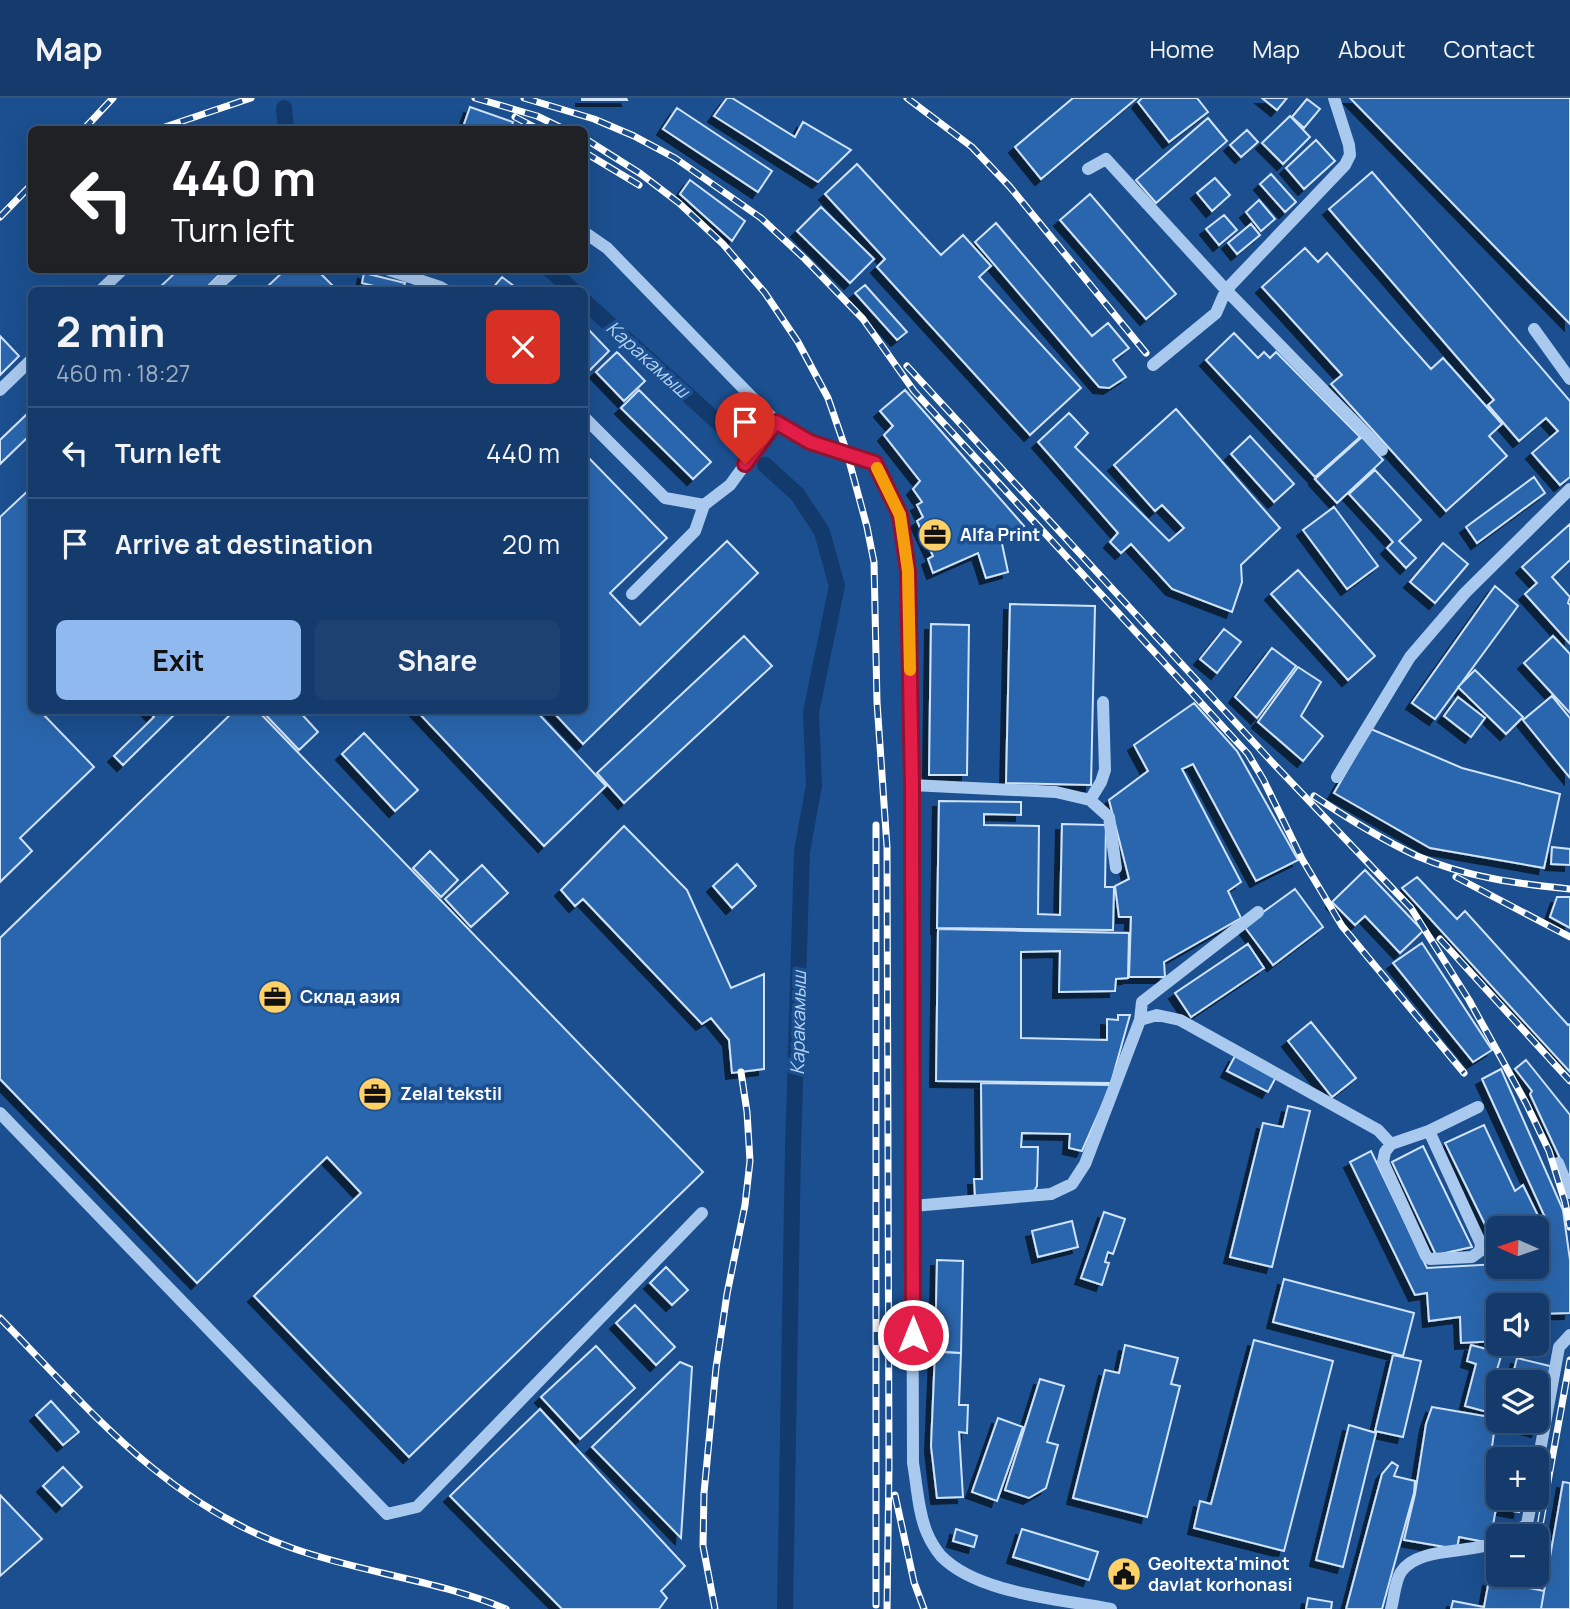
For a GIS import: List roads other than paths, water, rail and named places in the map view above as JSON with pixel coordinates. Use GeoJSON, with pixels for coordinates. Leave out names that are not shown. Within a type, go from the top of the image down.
{"type":"FeatureCollection","features":[{"type":"Feature","properties":{"kind":"street"},"geometry":{"type":"LineString","coordinates":[[1153,365],[1216,313],[1226,290],[1345,165],[1350,155],[1349,145],[1334,98]]}},
{"type":"Feature","properties":{"kind":"street"},"geometry":{"type":"LineString","coordinates":[[1088,169],[1106,159],[1226,290],[1382,450]]}},
{"type":"Feature","properties":{"kind":"street"},"geometry":{"type":"LineString","coordinates":[[588,235],[607,248],[776,422],[810,442],[875,463],[900,515],[908,571],[912,785],[913,1463],[927,1531],[941,1555],[964,1572],[1012,1590],[1111,1609]]}},
{"type":"Feature","properties":{"kind":"street"},"geometry":{"type":"LineString","coordinates":[[104,287],[119,273]]}},
{"type":"Feature","properties":{"kind":"street"},"geometry":{"type":"LineString","coordinates":[[215,287],[231,273]]}},
{"type":"Feature","properties":{"kind":"street"},"geometry":{"type":"LineString","coordinates":[[398,273],[441,287]]}},
{"type":"Feature","properties":{"kind":"street"},"geometry":{"type":"LineString","coordinates":[[1534,329],[1570,379]]}},
{"type":"Feature","properties":{"kind":"street"},"geometry":{"type":"LineString","coordinates":[[0,390],[28,363]]}},
{"type":"Feature","properties":{"kind":"street"},"geometry":{"type":"LineString","coordinates":[[588,421],[665,498],[704,505]]}},
{"type":"Feature","properties":{"kind":"street"},"geometry":{"type":"LineString","coordinates":[[632,594],[695,531],[704,505],[730,485],[776,422]]}},
{"type":"Feature","properties":{"kind":"street"},"geometry":{"type":"LineString","coordinates":[[1337,777],[1410,657],[1465,593],[1570,489]]}},
{"type":"Feature","properties":{"kind":"street"},"geometry":{"type":"LineString","coordinates":[[1090,800],[1105,770],[1103,702]]}},
{"type":"Feature","properties":{"kind":"street"},"geometry":{"type":"LineString","coordinates":[[912,785],[1056,792],[1090,800],[1109,817],[1116,868]]}},
{"type":"Feature","properties":{"kind":"street"},"geometry":{"type":"LineString","coordinates":[[913,1206],[1051,1194],[1072,1184],[1085,1164],[1140,1020],[1142,1002],[1258,912]]}},
{"type":"Feature","properties":{"kind":"street"},"geometry":{"type":"LineString","coordinates":[[1140,1020],[1157,1015],[1180,1020],[1378,1130],[1391,1144]]}},
{"type":"Feature","properties":{"kind":"street"},"geometry":{"type":"LineString","coordinates":[[1429,1131],[1481,1244],[1480,1251],[1472,1257],[1430,1259],[1426,1256],[1382,1162],[1391,1144],[1429,1131],[1478,1107]]}},
{"type":"Feature","properties":{"kind":"street"},"geometry":{"type":"LineString","coordinates":[[0,1114],[387,1514],[417,1507],[702,1213]]}},
{"type":"Feature","properties":{"kind":"street"},"geometry":{"type":"LineString","coordinates":[[1558,1163],[1570,1193]]}},
{"type":"Feature","properties":{"kind":"street"},"geometry":{"type":"LineString","coordinates":[[1541,1447],[1559,1347],[1570,1335]]}},
{"type":"Feature","properties":{"kind":"street"},"geometry":{"type":"LineString","coordinates":[[1391,1609],[1400,1573],[1412,1561],[1433,1554],[1486,1547]]}},
{"type":"Feature","properties":{"kind":"waterway","name":"Каракамыш"},"geometry":{"type":"LineString","coordinates":[[284,108],[286,126]]}},
{"type":"Feature","properties":{"kind":"waterway","name":"Каракамыш"},"geometry":{"type":"LineString","coordinates":[[553,273],[570,287]]}},
{"type":"Feature","properties":{"kind":"waterway","name":"Каракамыш"},"geometry":{"type":"LineString","coordinates":[[588,305],[743,445]]}},
{"type":"Feature","properties":{"kind":"waterway","name":"Каракамыш"},"geometry":{"type":"LineString","coordinates":[[765,465],[798,495],[822,532],[837,586],[811,712],[814,785],[802,852],[793,1150],[785,1609]]}},
{"type":"Feature","properties":{"kind":"railway"},"geometry":{"type":"LineString","coordinates":[[87,126],[113,98]]}},
{"type":"Feature","properties":{"kind":"railway"},"geometry":{"type":"LineString","coordinates":[[168,126],[251,98]]}},
{"type":"Feature","properties":{"kind":"railway"},"geometry":{"type":"LineString","coordinates":[[475,98],[537,116],[558,126]]}},
{"type":"Feature","properties":{"kind":"railway"},"geometry":{"type":"LineString","coordinates":[[524,98],[594,119],[675,158],[761,218],[863,319],[914,391],[1248,754],[1302,859],[1342,926],[1464,1073]]}},
{"type":"Feature","properties":{"kind":"railway"},"geometry":{"type":"LineString","coordinates":[[907,98],[972,147],[1010,187],[1146,353]]}},
{"type":"Feature","properties":{"kind":"railway"},"geometry":{"type":"LineString","coordinates":[[515,117],[532,126]]}},
{"type":"Feature","properties":{"kind":"railway"},"geometry":{"type":"LineString","coordinates":[[588,141],[641,174],[679,203],[723,244],[765,293],[798,342],[828,398],[847,453],[867,527],[874,562],[877,702],[887,847],[887,1609]]}},
{"type":"Feature","properties":{"kind":"railway"},"geometry":{"type":"LineString","coordinates":[[588,154],[639,185]]}},
{"type":"Feature","properties":{"kind":"railway"},"geometry":{"type":"LineString","coordinates":[[0,217],[28,188]]}},
{"type":"Feature","properties":{"kind":"railway"},"geometry":{"type":"LineString","coordinates":[[907,366],[1271,761],[1411,908],[1469,1000],[1526,1103],[1549,1151],[1570,1227]]}},
{"type":"Feature","properties":{"kind":"railway"},"geometry":{"type":"LineString","coordinates":[[1314,796],[1377,835],[1435,863],[1492,878],[1570,889]]}},
{"type":"Feature","properties":{"kind":"railway"},"geometry":{"type":"LineString","coordinates":[[876,825],[876,1605]]}},
{"type":"Feature","properties":{"kind":"railway"},"geometry":{"type":"LineString","coordinates":[[1456,877],[1570,937]]}},
{"type":"Feature","properties":{"kind":"railway"},"geometry":{"type":"LineString","coordinates":[[1440,939],[1570,1081]]}},
{"type":"Feature","properties":{"kind":"railway"},"geometry":{"type":"LineString","coordinates":[[715,1609],[703,1546],[704,1493],[716,1368],[727,1294],[745,1205],[750,1161],[741,1072]]}},
{"type":"Feature","properties":{"kind":"railway"},"geometry":{"type":"LineString","coordinates":[[0,1318],[132,1451],[206,1506],[247,1529],[318,1557],[453,1591],[506,1609]]}},
{"type":"Feature","properties":{"kind":"railway"},"geometry":{"type":"LineString","coordinates":[[1540,1524],[1570,1360]]}},
{"type":"Feature","properties":{"kind":"railway"},"geometry":{"type":"LineString","coordinates":[[895,1495],[914,1582],[924,1609]]}},
{"type":"Feature","properties":{"kind":"place","name":"Alfa Print"},"geometry":{"type":"Point","coordinates":[935,535]}},
{"type":"Feature","properties":{"kind":"place","name":"Склад азия"},"geometry":{"type":"Point","coordinates":[275,997]}},
{"type":"Feature","properties":{"kind":"place","name":"Zelal tekstil"},"geometry":{"type":"Point","coordinates":[375,1094]}},
{"type":"Feature","properties":{"kind":"place","name":"Geoltexta'minot davlat korhonasi"},"geometry":{"type":"Point","coordinates":[1124,1574]}}]}
